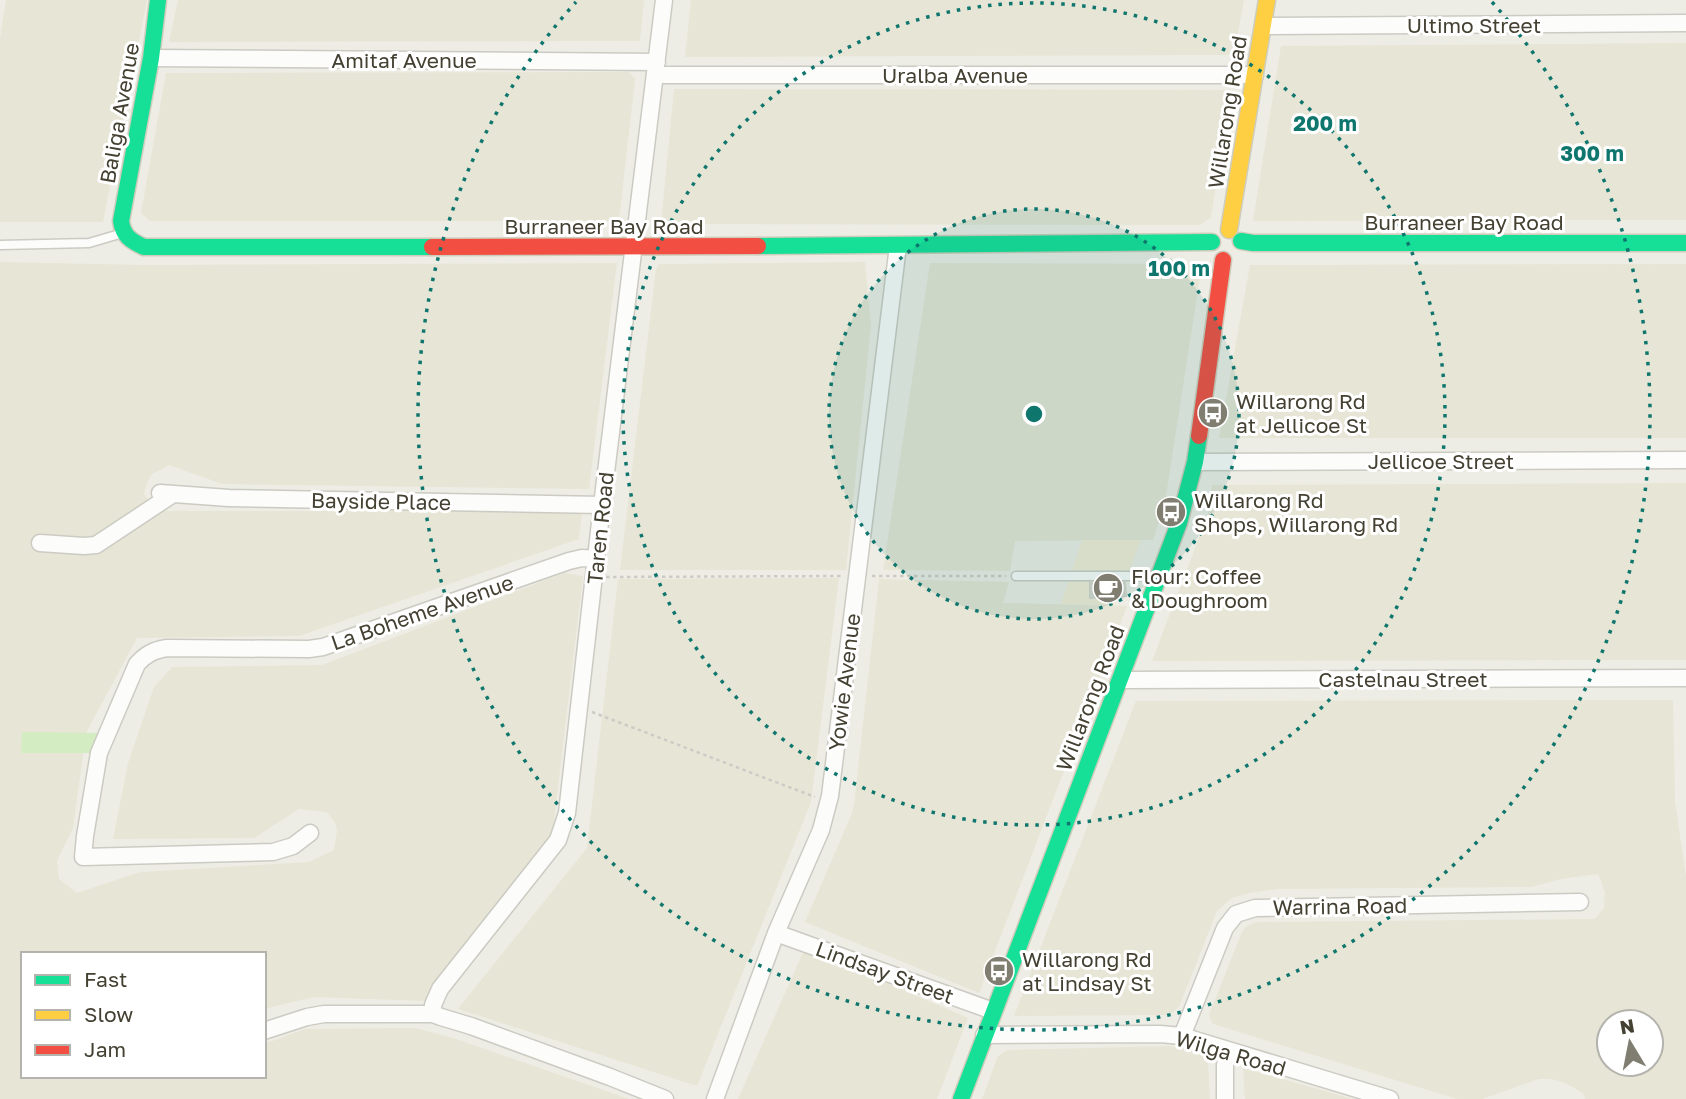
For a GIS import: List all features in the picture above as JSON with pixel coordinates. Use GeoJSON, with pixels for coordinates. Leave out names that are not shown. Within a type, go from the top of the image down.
{"type":"FeatureCollection","features":[{"type":"Feature","properties":{"kind":"street","name":"Baliga Avenue"},"geometry":{"type":"LineString","coordinates":[[123,233],[121,221],[158,0]]}},
{"type":"Feature","properties":{"kind":"street","name":"Taren Road"},"geometry":{"type":"LineString","coordinates":[[433,1014],[433,1005],[440,989],[558,840],[567,813],[664,0]]}},
{"type":"Feature","properties":{"kind":"street","name":"Willarong Road"},"geometry":{"type":"LineString","coordinates":[[1235,235],[1267,0]]}},
{"type":"Feature","properties":{"kind":"street","name":"Ultimo Street"},"geometry":{"type":"LineString","coordinates":[[1263,26],[1686,23]]}},
{"type":"Feature","properties":{"kind":"street","name":"Amitaf Avenue"},"geometry":{"type":"LineString","coordinates":[[150,58],[657,69]]}},
{"type":"Feature","properties":{"kind":"street","name":"Uralba Avenue"},"geometry":{"type":"LineString","coordinates":[[657,69],[1255,75]]}},
{"type":"Feature","properties":{"kind":"street","name":"Burraneer Bay Road"},"geometry":{"type":"LineString","coordinates":[[123,233],[131,241],[144,247],[160,248],[898,246],[1212,242]]}},
{"type":"Feature","properties":{"kind":"street"},"geometry":{"type":"LineString","coordinates":[[1217,233],[1235,235],[1242,246],[1234,259],[1223,260],[1215,255],[1212,242],[1217,233]]}},
{"type":"Feature","properties":{"kind":"street","name":"Burraneer Bay Road"},"geometry":{"type":"LineString","coordinates":[[1235,235],[1253,243],[1686,243]]}},
{"type":"Feature","properties":{"kind":"street","name":"Yowie Avenue"},"geometry":{"type":"LineString","coordinates":[[715,1099],[776,933],[821,830],[829,802],[898,246]]}},
{"type":"Feature","properties":{"kind":"street","name":"Willarong Road"},"geometry":{"type":"LineString","coordinates":[[961,1099],[1179,523],[1195,462],[1223,260]]}},
{"type":"Feature","properties":{"kind":"street","name":"Jellicoe Street"},"geometry":{"type":"LineString","coordinates":[[1195,462],[1686,460]]}},
{"type":"Feature","properties":{"kind":"street","name":"Bayside Place"},"geometry":{"type":"LineString","coordinates":[[40,543],[96,545],[166,494],[229,498],[602,505]]}},
{"type":"Feature","properties":{"kind":"street","name":"La Boheme Avenue"},"geometry":{"type":"LineString","coordinates":[[310,833],[293,846],[273,852],[83,857],[99,753],[137,664],[142,659],[149,653],[167,648],[323,647],[569,561],[596,559]]}},
{"type":"Feature","properties":{"kind":"street"},"geometry":{"type":"LineString","coordinates":[[1686,678],[1686,689]]}},
{"type":"Feature","properties":{"kind":"street","name":"Castelnau Street"},"geometry":{"type":"LineString","coordinates":[[1120,680],[1686,678]]}},
{"type":"Feature","properties":{"kind":"street","name":"Warrina Road"},"geometry":{"type":"LineString","coordinates":[[1182,1036],[1225,928],[1237,914],[1255,908],[1580,902]]}},
{"type":"Feature","properties":{"kind":"street","name":"Lindsay Street"},"geometry":{"type":"LineString","coordinates":[[776,933],[993,1011]]}},
{"type":"Feature","properties":{"kind":"street"},"geometry":{"type":"LineString","coordinates":[[266,1030],[324,1014],[433,1014],[665,1099]]}},
{"type":"Feature","properties":{"kind":"street","name":"Wilga Road"},"geometry":{"type":"LineString","coordinates":[[984,1035],[1182,1036],[1390,1099]]}},
{"type":"Feature","properties":{"kind":"street"},"geometry":{"type":"LineString","coordinates":[[1226,1099],[1225,1065],[1228,1050]]}},
{"type":"Feature","properties":{"kind":"lane"},"geometry":{"type":"LineString","coordinates":[[1,245],[89,243],[123,233]]}},
{"type":"Feature","properties":{"kind":"lane"},"geometry":{"type":"LineString","coordinates":[[1016,576],[1159,576]]}},
{"type":"Feature","properties":{"kind":"path"},"geometry":{"type":"LineString","coordinates":[[594,577],[1016,576]]}},
{"type":"Feature","properties":{"kind":"path"},"geometry":{"type":"LineString","coordinates":[[579,708],[829,802]]}},
{"type":"Feature","properties":{"kind":"shaded area"},"geometry":{"type":"Polygon","coordinates":[[[6,0],[147,0],[103,222],[0,222],[0,38],[6,0]]]}},
{"type":"Feature","properties":{"kind":"shaded area"},"geometry":{"type":"Polygon","coordinates":[[[178,0],[644,0],[640,41],[169,42],[178,0]]]}},
{"type":"Feature","properties":{"kind":"shaded area"},"geometry":{"type":"Polygon","coordinates":[[[691,0],[1244,0],[1234,55],[685,57],[691,0]]]}},
{"type":"Feature","properties":{"kind":"shaded area"},"geometry":{"type":"Polygon","coordinates":[[[1686,43],[1686,220],[1253,221],[1281,46],[1686,43]]]}},
{"type":"Feature","properties":{"kind":"shaded area"},"geometry":{"type":"Polygon","coordinates":[[[629,72],[635,79],[619,221],[150,221],[141,213],[166,73],[629,72]]]}},
{"type":"Feature","properties":{"kind":"shaded area"},"geometry":{"type":"Polygon","coordinates":[[[674,89],[1231,90],[1211,217],[1200,225],[661,224],[674,89]]]}},
{"type":"Feature","properties":{"kind":"shaded area"},"geometry":{"type":"Polygon","coordinates":[[[0,262],[143,265],[617,263],[589,489],[222,484],[169,465],[152,474],[144,494],[151,504],[161,511],[582,511],[579,539],[299,636],[137,638],[86,733],[73,828],[57,861],[59,879],[77,893],[140,872],[309,862],[334,850],[337,831],[327,812],[299,809],[254,838],[113,839],[128,763],[154,687],[172,667],[322,665],[564,573],[583,576],[552,838],[425,1001],[314,997],[266,1009],[266,952],[21,952],[21,1078],[266,1078],[266,1043],[305,1029],[415,1028],[453,1038],[629,1099],[0,1099],[0,262]]]}},
{"type":"Feature","properties":{"kind":"shaded area"},"geometry":{"type":"Polygon","coordinates":[[[865,262],[871,325],[846,570],[620,570],[656,269],[659,264],[865,262]]]}},
{"type":"Feature","properties":{"kind":"shaded area"},"geometry":{"type":"Polygon","coordinates":[[[930,263],[1202,264],[1165,502],[1153,540],[1015,541],[1010,571],[883,570],[930,263]]]}},
{"type":"Feature","properties":{"kind":"shaded area"},"geometry":{"type":"Polygon","coordinates":[[[1686,264],[1686,438],[1219,438],[1250,265],[1686,264]]]}},
{"type":"Feature","properties":{"kind":"shaded area"},"geometry":{"type":"Polygon","coordinates":[[[1686,483],[1686,660],[1152,661],[1208,514],[1212,485],[1686,483]]]}},
{"type":"Feature","properties":{"kind":"shaded area"},"geometry":{"type":"Polygon","coordinates":[[[1082,540],[1141,540],[1115,606],[1061,604],[1082,540]]]}},
{"type":"Feature","properties":{"kind":"shaded area"},"geometry":{"type":"Polygon","coordinates":[[[839,578],[811,802],[697,1086],[458,1009],[587,848],[618,579],[839,578]]]}},
{"type":"Feature","properties":{"kind":"shaded area"},"geometry":{"type":"Polygon","coordinates":[[[879,579],[1009,582],[1003,603],[1127,606],[979,993],[805,922],[854,805],[879,579]]]}},
{"type":"Feature","properties":{"kind":"shaded area"},"geometry":{"type":"Polygon","coordinates":[[[1673,700],[1675,801],[1686,877],[1686,1099],[1585,1099],[1583,1093],[1567,1084],[1552,1079],[1539,1079],[1482,1099],[1457,1099],[1213,1024],[1209,1015],[1243,930],[1256,922],[1595,919],[1604,908],[1605,892],[1598,874],[1561,879],[1531,887],[1278,889],[1249,893],[1232,898],[1217,911],[1179,1007],[1169,1015],[1014,1016],[1136,701],[1673,700]]]}},
{"type":"Feature","properties":{"kind":"shaded area"},"geometry":{"type":"Polygon","coordinates":[[[805,948],[968,1018],[937,1099],[738,1099],[805,948]]]}},
{"type":"Feature","properties":{"kind":"shaded area"},"geometry":{"type":"Polygon","coordinates":[[[1171,1046],[1200,1051],[1208,1061],[1210,1099],[982,1099],[998,1056],[1008,1050],[1171,1046]]]}},
{"type":"Feature","properties":{"kind":"shaded area"},"geometry":{"type":"Polygon","coordinates":[[[1243,1068],[1353,1099],[1245,1099],[1243,1068]]]}},
{"type":"Feature","properties":{"kind":"green space"},"geometry":{"type":"Polygon","coordinates":[[[22,732],[107,733],[99,753],[21,753],[22,732]]]}},
{"type":"Feature","properties":{"kind":"building","name":"Flour: Coffee & Doughroom"},"geometry":{"type":"Polygon","coordinates":[[[1090,583],[1125,583],[1126,596],[1090,598],[1090,583]]]}},
{"type":"Feature","properties":{"kind":"traffic: fast"},"geometry":{"type":"LineString","coordinates":[[158,0],[151,58],[121,221],[128,237],[144,247],[432,247]]}},
{"type":"Feature","properties":{"kind":"traffic: fast"},"geometry":{"type":"LineString","coordinates":[[1241,241],[1686,243]]}},
{"type":"Feature","properties":{"kind":"traffic: fast"},"geometry":{"type":"LineString","coordinates":[[758,246],[1212,242]]}},
{"type":"Feature","properties":{"kind":"traffic: fast"},"geometry":{"type":"LineString","coordinates":[[961,1099],[1179,523],[1199,436]]}},
{"type":"Feature","properties":{"kind":"traffic: slow"},"geometry":{"type":"LineString","coordinates":[[1229,230],[1267,0]]}},
{"type":"Feature","properties":{"kind":"traffic: jam"},"geometry":{"type":"LineString","coordinates":[[432,247],[758,246]]}},
{"type":"Feature","properties":{"kind":"traffic: jam"},"geometry":{"type":"LineString","coordinates":[[1199,436],[1223,260]]}},
{"type":"Feature","properties":{"kind":"place","name":"Willarong Rd at Jellicoe St"},"geometry":{"type":"Point","coordinates":[1213,413]}},
{"type":"Feature","properties":{"kind":"place","name":"Willarong Rd Shops, Willarong Rd"},"geometry":{"type":"Point","coordinates":[1171,512]}},
{"type":"Feature","properties":{"kind":"place","name":"Flour: Coffee & Doughroom"},"geometry":{"type":"Point","coordinates":[1108,588]}},
{"type":"Feature","properties":{"kind":"place","name":"Willarong Rd at Lindsay St"},"geometry":{"type":"Point","coordinates":[999,971]}}]}
